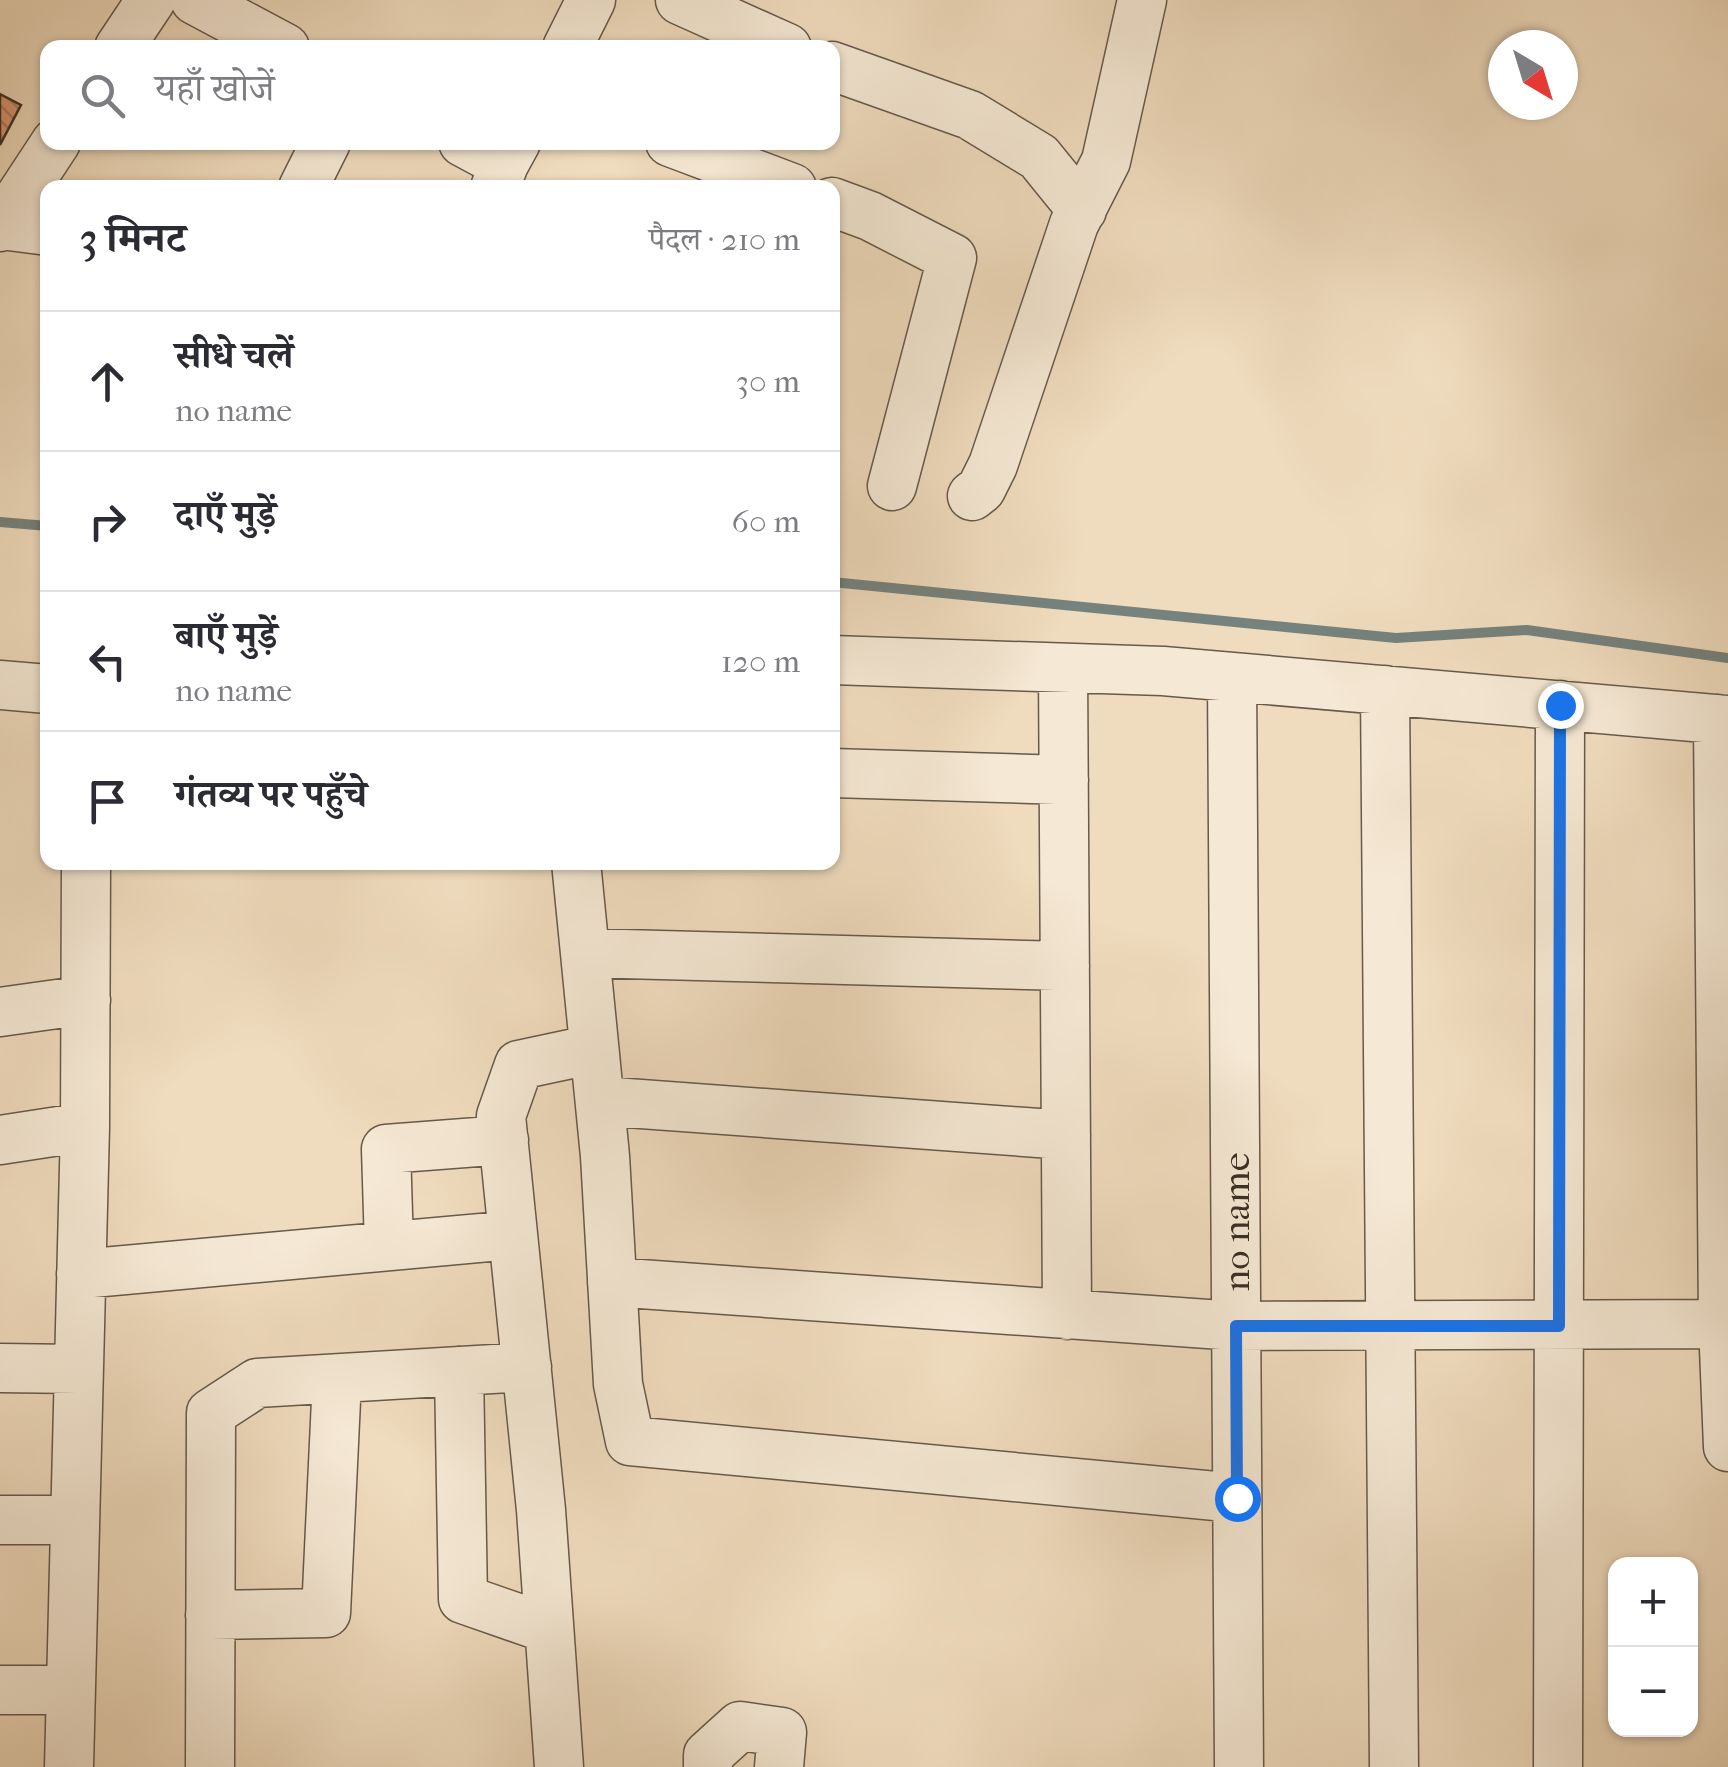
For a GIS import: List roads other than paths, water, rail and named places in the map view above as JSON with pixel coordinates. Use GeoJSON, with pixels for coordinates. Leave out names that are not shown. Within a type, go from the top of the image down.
{"type":"FeatureCollection","features":[{"type":"Feature","properties":{"kind":"street"},"geometry":{"type":"LineString","coordinates":[[124,40],[151,0]]}},
{"type":"Feature","properties":{"kind":"street"},"geometry":{"type":"LineString","coordinates":[[196,0],[270,40]]}},
{"type":"Feature","properties":{"kind":"street"},"geometry":{"type":"LineString","coordinates":[[570,40],[592,0]]}},
{"type":"Feature","properties":{"kind":"street"},"geometry":{"type":"LineString","coordinates":[[680,0],[769,40]]}},
{"type":"Feature","properties":{"kind":"street"},"geometry":{"type":"LineString","coordinates":[[972,496],[981,489],[993,465],[1074,224],[1106,161],[1142,0]]}},
{"type":"Feature","properties":{"kind":"street"},"geometry":{"type":"LineString","coordinates":[[840,69],[970,114],[1039,157],[1082,210]]}},
{"type":"Feature","properties":{"kind":"street"},"geometry":{"type":"LineString","coordinates":[[40,230],[0,226],[51,150]]}},
{"type":"Feature","properties":{"kind":"street"},"geometry":{"type":"LineString","coordinates":[[308,180],[322,150]]}},
{"type":"Feature","properties":{"kind":"street"},"geometry":{"type":"LineString","coordinates":[[691,150],[771,180]]}},
{"type":"Feature","properties":{"kind":"street"},"geometry":{"type":"LineString","coordinates":[[840,205],[952,258],[892,486]]}},
{"type":"Feature","properties":{"kind":"street"},"geometry":{"type":"LineString","coordinates":[[840,660],[1163,671],[1723,719],[1728,1448]]}},
{"type":"Feature","properties":{"kind":"street"},"geometry":{"type":"LineString","coordinates":[[1064,668],[1067,1315]]}},
{"type":"Feature","properties":{"kind":"street","name":"no name"},"geometry":{"type":"LineString","coordinates":[[1232,677],[1239,1767]]}},
{"type":"Feature","properties":{"kind":"street"},"geometry":{"type":"LineString","coordinates":[[0,685],[40,688]]}},
{"type":"Feature","properties":{"kind":"street"},"geometry":{"type":"LineString","coordinates":[[1385,690],[1394,1767]]}},
{"type":"Feature","properties":{"kind":"street"},"geometry":{"type":"LineString","coordinates":[[1558,1767],[1560,705]]}},
{"type":"Feature","properties":{"kind":"street"},"geometry":{"type":"LineString","coordinates":[[840,772],[1064,780]]}},
{"type":"Feature","properties":{"kind":"street"},"geometry":{"type":"LineString","coordinates":[[68,1767],[85,1128],[86,870]]}},
{"type":"Feature","properties":{"kind":"street"},"geometry":{"type":"LineString","coordinates":[[577,870],[600,1101],[618,1384],[630,1441],[1237,1498]]}},
{"type":"Feature","properties":{"kind":"street"},"geometry":{"type":"LineString","coordinates":[[585,953],[1065,966]]}},
{"type":"Feature","properties":{"kind":"street"},"geometry":{"type":"LineString","coordinates":[[0,1012],[86,1000]]}},
{"type":"Feature","properties":{"kind":"street"},"geometry":{"type":"LineString","coordinates":[[558,1767],[542,1510],[501,1116],[519,1065],[594,1048]]}},
{"type":"Feature","properties":{"kind":"street"},"geometry":{"type":"LineString","coordinates":[[600,1101],[1066,1135]]}},
{"type":"Feature","properties":{"kind":"street"},"geometry":{"type":"LineString","coordinates":[[0,1140],[85,1128]]}},
{"type":"Feature","properties":{"kind":"street"},"geometry":{"type":"LineString","coordinates":[[388,1246],[386,1149],[504,1140]]}},
{"type":"Feature","properties":{"kind":"street"},"geometry":{"type":"LineString","coordinates":[[81,1274],[513,1234]]}},
{"type":"Feature","properties":{"kind":"street"},"geometry":{"type":"LineString","coordinates":[[612,1282],[1236,1326],[1726,1324]]}},
{"type":"Feature","properties":{"kind":"street"},"geometry":{"type":"LineString","coordinates":[[210,1767],[211,1412],[257,1383],[527,1367]]}},
{"type":"Feature","properties":{"kind":"street"},"geometry":{"type":"LineString","coordinates":[[0,1368],[78,1369]]}},
{"type":"Feature","properties":{"kind":"street"},"geometry":{"type":"LineString","coordinates":[[460,1371],[463,1598],[549,1630]]}},
{"type":"Feature","properties":{"kind":"street"},"geometry":{"type":"LineString","coordinates":[[210,1614],[326,1613],[337,1378]]}},
{"type":"Feature","properties":{"kind":"street"},"geometry":{"type":"LineString","coordinates":[[0,1520],[74,1520]]}},
{"type":"Feature","properties":{"kind":"street"},"geometry":{"type":"LineString","coordinates":[[0,1690],[70,1690]]}},
{"type":"Feature","properties":{"kind":"street"},"geometry":{"type":"LineString","coordinates":[[708,1767],[708,1755],[740,1726],[782,1732],[780,1767]]}},
{"type":"Feature","properties":{"kind":"waterway"},"geometry":{"type":"LineString","coordinates":[[0,522],[40,525]]}},
{"type":"Feature","properties":{"kind":"waterway"},"geometry":{"type":"LineString","coordinates":[[840,583],[1396,638],[1527,630],[1728,658]]}}]}
